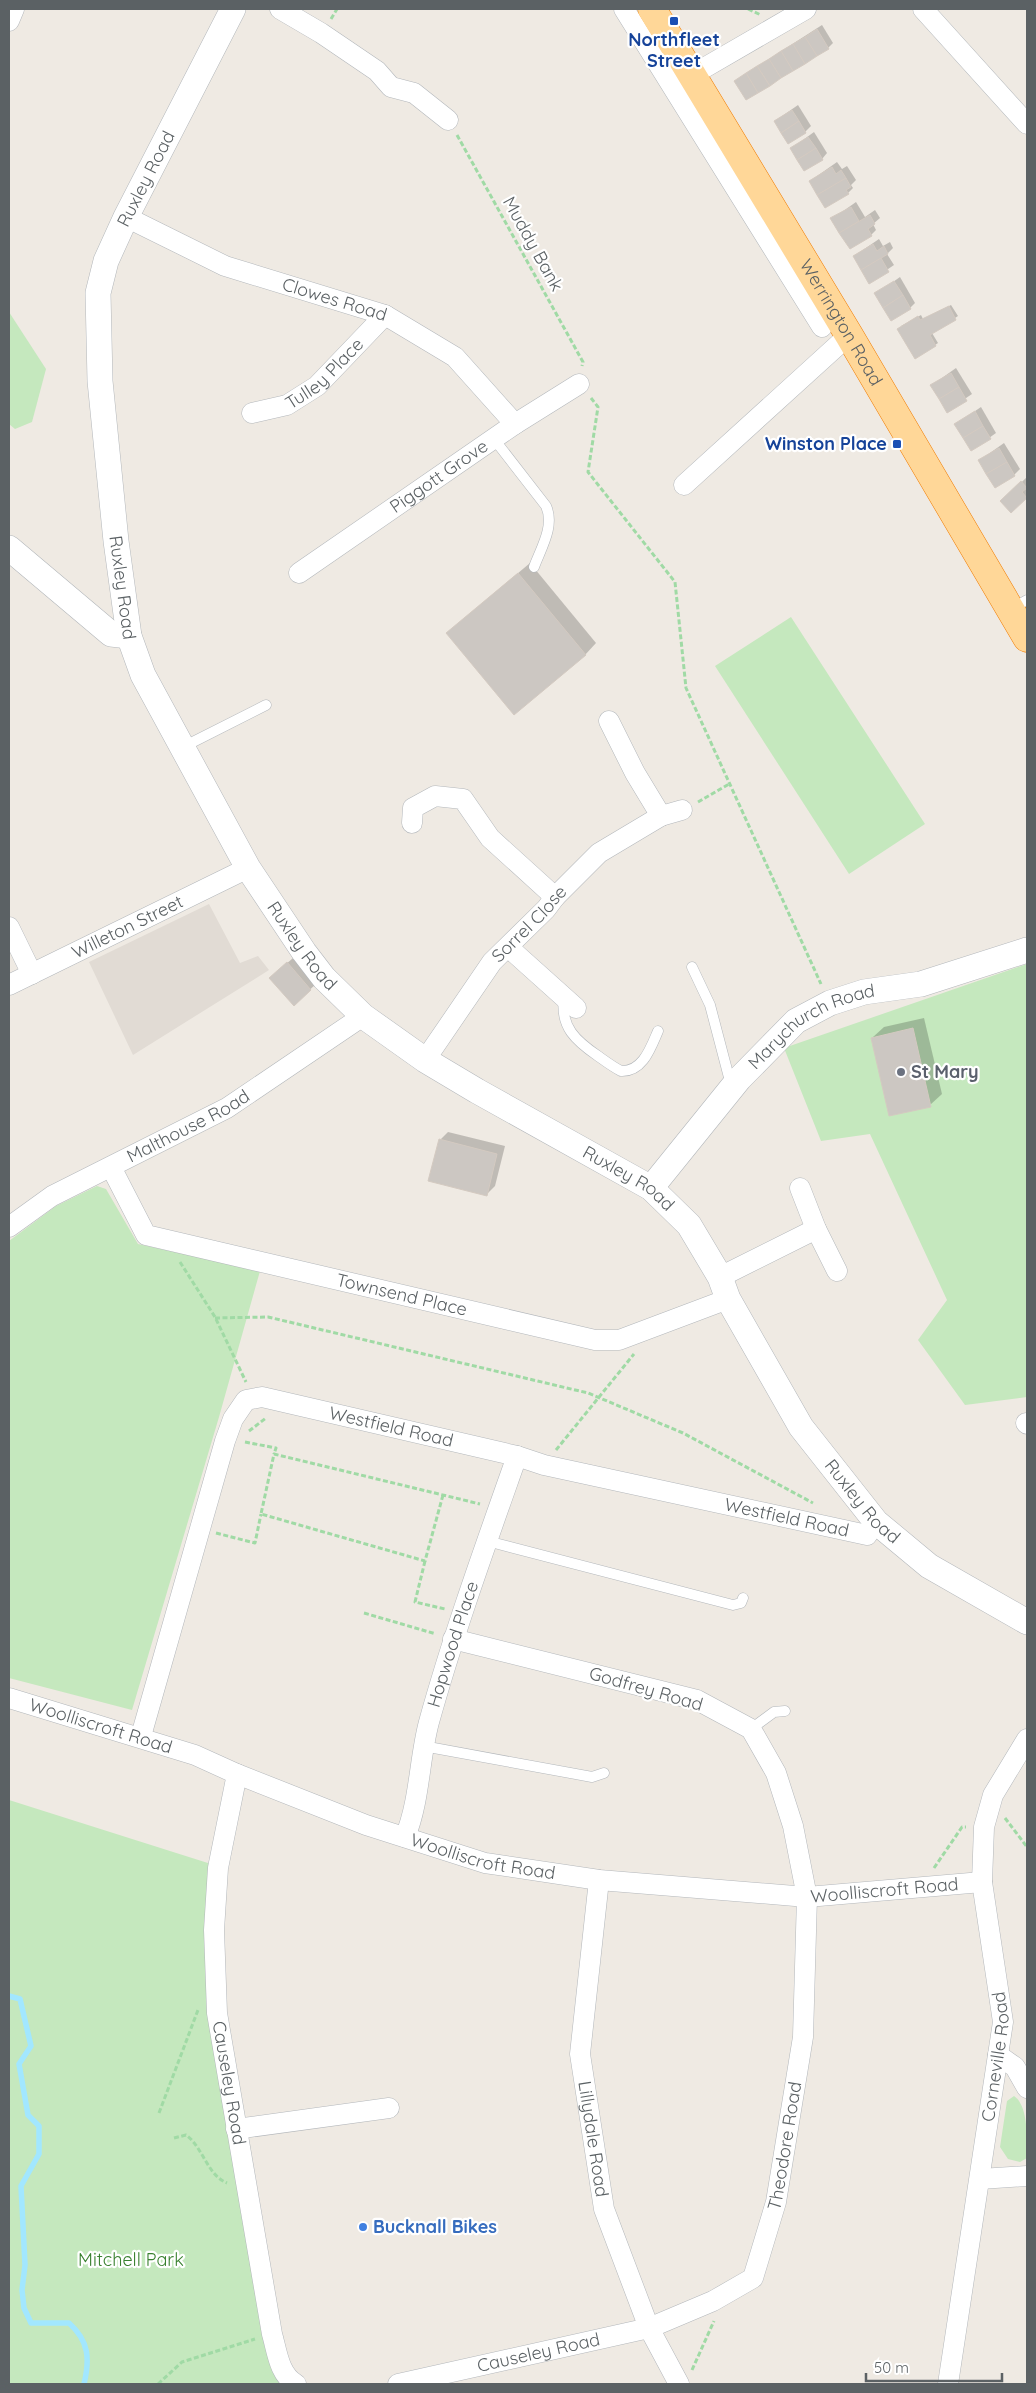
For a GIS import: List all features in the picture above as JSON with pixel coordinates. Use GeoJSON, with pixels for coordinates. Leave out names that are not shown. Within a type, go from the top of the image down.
{"type":"FeatureCollection","features":[{"type":"Feature","properties":{"kind":"highway","name":"Werrington Road"},"geometry":{"type":"LineString","coordinates":[[652,9],[692,75],[712,129],[808,286],[849,335],[1019,605],[1027,638]]}},
{"type":"Feature","properties":{"kind":"street"},"geometry":{"type":"LineString","coordinates":[[9,21],[14,9]]}},
{"type":"Feature","properties":{"kind":"street","name":"Ruxley Road"},"geometry":{"type":"LineString","coordinates":[[233,9],[126,217],[106,261],[98,293],[100,381],[129,636],[143,675],[248,868],[304,952],[324,978],[362,1016],[426,1060],[476,1091],[652,1188],[689,1224],[801,1427],[876,1522],[929,1566],[1027,1622]]}},
{"type":"Feature","properties":{"kind":"street"},"geometry":{"type":"LineString","coordinates":[[280,9],[321,33],[377,71],[391,87],[414,93],[448,120]]}},
{"type":"Feature","properties":{"kind":"street"},"geometry":{"type":"LineString","coordinates":[[624,9],[712,129]]}},
{"type":"Feature","properties":{"kind":"street"},"geometry":{"type":"LineString","coordinates":[[692,75],[806,9]]}},
{"type":"Feature","properties":{"kind":"street"},"geometry":{"type":"LineString","coordinates":[[923,9],[1027,124]]}},
{"type":"Feature","properties":{"kind":"street","name":"Clowes Road"},"geometry":{"type":"LineString","coordinates":[[126,217],[225,266],[385,315],[455,357],[515,424]]}},
{"type":"Feature","properties":{"kind":"street"},"geometry":{"type":"LineString","coordinates":[[808,286],[822,327]]}},
{"type":"Feature","properties":{"kind":"street","name":"Tulley Place"},"geometry":{"type":"LineString","coordinates":[[252,413],[287,405],[317,386],[385,315]]}},
{"type":"Feature","properties":{"kind":"street"},"geometry":{"type":"LineString","coordinates":[[684,485],[849,335]]}},
{"type":"Feature","properties":{"kind":"street","name":"Piggott Grove"},"geometry":{"type":"LineString","coordinates":[[300,573],[515,424],[580,384]]}},
{"type":"Feature","properties":{"kind":"street"},"geometry":{"type":"LineString","coordinates":[[9,548],[111,634],[129,636]]}},
{"type":"Feature","properties":{"kind":"street"},"geometry":{"type":"LineString","coordinates":[[609,721],[635,773],[661,816]]}},
{"type":"Feature","properties":{"kind":"street"},"geometry":{"type":"LineString","coordinates":[[412,823],[413,808],[435,796],[463,799],[490,838],[555,897]]}},
{"type":"Feature","properties":{"kind":"street","name":"Sorrel Close"},"geometry":{"type":"LineString","coordinates":[[426,1060],[492,962],[599,853],[661,816],[682,810]]}},
{"type":"Feature","properties":{"kind":"street","name":"Willeton Street"},"geometry":{"type":"LineString","coordinates":[[9,986],[248,868]]}},
{"type":"Feature","properties":{"kind":"street"},"geometry":{"type":"LineString","coordinates":[[9,927],[32,974]]}},
{"type":"Feature","properties":{"kind":"street"},"geometry":{"type":"LineString","coordinates":[[508,947],[570,1002]]}},
{"type":"Feature","properties":{"kind":"street","name":"Marychurch Road"},"geometry":{"type":"LineString","coordinates":[[652,1188],[732,1088],[796,1021],[830,1003],[864,992],[922,984],[1027,950]]}},
{"type":"Feature","properties":{"kind":"street","name":"Malthouse Road"},"geometry":{"type":"LineString","coordinates":[[9,1227],[52,1196],[227,1108],[362,1016]]}},
{"type":"Feature","properties":{"kind":"street","name":"Townsend Place"},"geometry":{"type":"LineString","coordinates":[[111,1167],[146,1235],[595,1340],[619,1340],[658,1325],[724,1288],[816,1229]]}},
{"type":"Feature","properties":{"kind":"street"},"geometry":{"type":"LineString","coordinates":[[800,1188],[816,1229],[838,1271]]}},
{"type":"Feature","properties":{"kind":"street","name":"Westfield Road"},"geometry":{"type":"LineString","coordinates":[[252,1399],[262,1397],[517,1456],[544,1465],[867,1535],[876,1522]]}},
{"type":"Feature","properties":{"kind":"street"},"geometry":{"type":"LineString","coordinates":[[141,1736],[233,1419],[246,1400],[252,1399]]}},
{"type":"Feature","properties":{"kind":"street","name":"Hopwood Place"},"geometry":{"type":"LineString","coordinates":[[405,1837],[411,1822],[423,1746],[453,1639],[517,1456]]}},
{"type":"Feature","properties":{"kind":"street","name":"Godfrey Road"},"geometry":{"type":"LineString","coordinates":[[453,1639],[697,1700],[751,1729]]}},
{"type":"Feature","properties":{"kind":"street","name":"Woolliscroft Road"},"geometry":{"type":"LineString","coordinates":[[9,1698],[141,1736],[195,1755],[237,1774],[366,1825],[485,1863],[599,1880],[807,1896],[982,1882]]}},
{"type":"Feature","properties":{"kind":"street"},"geometry":{"type":"LineString","coordinates":[[751,1729],[776,1773],[788,1808],[807,1896]]}},
{"type":"Feature","properties":{"kind":"street","name":"Corneville Road"},"geometry":{"type":"LineString","coordinates":[[948,2384],[1003,2017],[982,1882],[984,1829],[991,1800],[1027,1739]]}},
{"type":"Feature","properties":{"kind":"street","name":"Causeley Road"},"geometry":{"type":"LineString","coordinates":[[237,1774],[218,1868],[214,1930],[217,2013],[244,2180],[272,2334],[280,2364],[291,2383]]}},
{"type":"Feature","properties":{"kind":"street","name":"Lillydale Road"},"geometry":{"type":"LineString","coordinates":[[599,1880],[580,2054],[604,2209],[649,2328],[678,2382]]}},
{"type":"Feature","properties":{"kind":"street","name":"Theodore Road"},"geometry":{"type":"LineString","coordinates":[[649,2328],[713,2301],[753,2278],[776,2202],[803,2037],[807,1896]]}},
{"type":"Feature","properties":{"kind":"street"},"geometry":{"type":"LineString","coordinates":[[998,2055],[1015,2067],[1027,2088]]}},
{"type":"Feature","properties":{"kind":"street"},"geometry":{"type":"LineString","coordinates":[[236,2130],[389,2108]]}},
{"type":"Feature","properties":{"kind":"street"},"geometry":{"type":"LineString","coordinates":[[980,2179],[1027,2176]]}},
{"type":"Feature","properties":{"kind":"street","name":"Causeley Road"},"geometry":{"type":"LineString","coordinates":[[398,2384],[649,2328]]}},
{"type":"Feature","properties":{"kind":"lane"},"geometry":{"type":"LineString","coordinates":[[494,439],[550,513],[550,522],[534,567]]}},
{"type":"Feature","properties":{"kind":"lane"},"geometry":{"type":"LineString","coordinates":[[182,747],[266,705]]}},
{"type":"Feature","properties":{"kind":"lane"},"geometry":{"type":"LineString","coordinates":[[692,967],[710,1005],[732,1088]]}},
{"type":"Feature","properties":{"kind":"lane"},"geometry":{"type":"LineString","coordinates":[[570,1002],[563,1007],[566,1024],[574,1039],[621,1071],[631,1070],[643,1061],[658,1031]]}},
{"type":"Feature","properties":{"kind":"lane"},"geometry":{"type":"LineString","coordinates":[[487,1541],[733,1605],[741,1603],[743,1598]]}},
{"type":"Feature","properties":{"kind":"lane"},"geometry":{"type":"LineString","coordinates":[[751,1729],[774,1712],[786,1712]]}},
{"type":"Feature","properties":{"kind":"lane"},"geometry":{"type":"LineString","coordinates":[[423,1746],[592,1777],[604,1773]]}},
{"type":"Feature","properties":{"kind":"path","name":"Muddy Bank"},"geometry":{"type":"LineString","coordinates":[[448,120],[583,362],[580,384]]}},
{"type":"Feature","properties":{"kind":"path"},"geometry":{"type":"LineString","coordinates":[[580,384],[598,407],[588,472],[675,582],[686,688],[830,1003]]}},
{"type":"Feature","properties":{"kind":"path"},"geometry":{"type":"LineString","coordinates":[[682,810],[729,784]]}},
{"type":"Feature","properties":{"kind":"path"},"geometry":{"type":"LineString","coordinates":[[166,1240],[215,1318],[252,1399]]}},
{"type":"Feature","properties":{"kind":"path"},"geometry":{"type":"LineString","coordinates":[[215,1318],[268,1317],[588,1393],[683,1434],[818,1505]]}},
{"type":"Feature","properties":{"kind":"path"},"geometry":{"type":"LineString","coordinates":[[544,1465],[658,1325]]}},
{"type":"Feature","properties":{"kind":"path"},"geometry":{"type":"LineString","coordinates":[[200,1530],[255,1543],[276,1448],[240,1439],[285,1403]]}},
{"type":"Feature","properties":{"kind":"path"},"geometry":{"type":"LineString","coordinates":[[274,1454],[481,1504]]}},
{"type":"Feature","properties":{"kind":"path"},"geometry":{"type":"LineString","coordinates":[[443,1496],[415,1602],[447,1610]]}},
{"type":"Feature","properties":{"kind":"path"},"geometry":{"type":"LineString","coordinates":[[261,1514],[425,1561]]}},
{"type":"Feature","properties":{"kind":"path"},"geometry":{"type":"LineString","coordinates":[[364,1613],[453,1639]]}},
{"type":"Feature","properties":{"kind":"path"},"geometry":{"type":"LineString","coordinates":[[991,1800],[1027,1847]]}},
{"type":"Feature","properties":{"kind":"path"},"geometry":{"type":"LineString","coordinates":[[921,1887],[962,1827],[984,1829]]}},
{"type":"Feature","properties":{"kind":"path"},"geometry":{"type":"LineString","coordinates":[[159,2113],[200,2004],[216,1986]]}},
{"type":"Feature","properties":{"kind":"path"},"geometry":{"type":"LineString","coordinates":[[174,2138],[186,2135],[193,2140],[219,2179],[226,2183],[244,2180]]}},
{"type":"Feature","properties":{"kind":"path"},"geometry":{"type":"LineString","coordinates":[[678,2382],[692,2370],[717,2316],[713,2301]]}},
{"type":"Feature","properties":{"kind":"path"},"geometry":{"type":"LineString","coordinates":[[158,2384],[182,2362],[272,2334]]}},
{"type":"Feature","properties":{"kind":"shaded area"},"geometry":{"type":"Polygon","coordinates":[[[209,904],[240,963],[258,956],[269,970],[133,1055],[89,962],[209,904]]]}},
{"type":"Feature","properties":{"kind":"green space"},"geometry":{"type":"Polygon","coordinates":[[[9,312],[46,369],[32,422],[15,429],[9,424],[9,312]]]}},
{"type":"Feature","properties":{"kind":"green space"},"geometry":{"type":"Polygon","coordinates":[[[791,617],[925,824],[849,874],[715,666],[791,617]]]}},
{"type":"Feature","properties":{"kind":"green space"},"geometry":{"type":"Polygon","coordinates":[[[1027,964],[1027,1397],[965,1405],[918,1340],[947,1300],[870,1134],[821,1141],[784,1048],[1027,964]]]}},
{"type":"Feature","properties":{"kind":"green space"},"geometry":{"type":"Polygon","coordinates":[[[97,1186],[106,1189],[138,1244],[260,1271],[219,1417],[132,1710],[9,1678],[9,1241],[56,1206],[97,1186]]]}},
{"type":"Feature","properties":{"kind":"green space","name":"Mitchell Park"},"geometry":{"type":"Polygon","coordinates":[[[9,1800],[211,1864],[208,1925],[283,2379],[279,2384],[9,2384],[9,1800]]]}},
{"type":"Feature","properties":{"kind":"green space"},"geometry":{"type":"Polygon","coordinates":[[[1014,2096],[1019,2101],[1025,2116],[1027,2134],[1027,2158],[1020,2162],[1008,2159],[1000,2147],[1007,2101],[1014,2096]]]}},
{"type":"Feature","properties":{"kind":"building"},"geometry":{"type":"Polygon","coordinates":[[[817,29],[829,49],[817,56],[805,37],[817,29]]]}},
{"type":"Feature","properties":{"kind":"building"},"geometry":{"type":"Polygon","coordinates":[[[805,37],[817,56],[805,64],[793,44],[805,37]]]}},
{"type":"Feature","properties":{"kind":"building"},"geometry":{"type":"Polygon","coordinates":[[[793,44],[805,64],[793,71],[781,51],[793,44]]]}},
{"type":"Feature","properties":{"kind":"building"},"geometry":{"type":"Polygon","coordinates":[[[781,51],[793,71],[781,78],[769,59],[781,51]]]}},
{"type":"Feature","properties":{"kind":"building"},"geometry":{"type":"Polygon","coordinates":[[[769,59],[781,78],[770,86],[757,66],[769,59]]]}},
{"type":"Feature","properties":{"kind":"building"},"geometry":{"type":"Polygon","coordinates":[[[757,66],[770,86],[758,93],[746,73],[757,66]]]}},
{"type":"Feature","properties":{"kind":"building"},"geometry":{"type":"Polygon","coordinates":[[[746,73],[758,93],[746,100],[734,81],[746,73]]]}},
{"type":"Feature","properties":{"kind":"building"},"geometry":{"type":"Polygon","coordinates":[[[792,110],[799,121],[781,133],[774,121],[792,110]]]}},
{"type":"Feature","properties":{"kind":"building"},"geometry":{"type":"Polygon","coordinates":[[[799,121],[806,133],[788,144],[781,133],[799,121]]]}},
{"type":"Feature","properties":{"kind":"building"},"geometry":{"type":"Polygon","coordinates":[[[808,137],[816,148],[797,160],[790,148],[808,137]]]}},
{"type":"Feature","properties":{"kind":"building"},"geometry":{"type":"Polygon","coordinates":[[[816,148],[823,160],[804,171],[797,160],[816,148]]]}},
{"type":"Feature","properties":{"kind":"building"},"geometry":{"type":"Polygon","coordinates":[[[832,167],[836,174],[841,170],[846,178],[817,195],[809,181],[832,167]]]}},
{"type":"Feature","properties":{"kind":"building"},"geometry":{"type":"Polygon","coordinates":[[[846,178],[851,187],[846,190],[849,194],[825,208],[817,195],[846,178]]]}},
{"type":"Feature","properties":{"kind":"building"},"geometry":{"type":"Polygon","coordinates":[[[851,207],[859,221],[839,233],[830,218],[851,207]]]}},
{"type":"Feature","properties":{"kind":"building"},"geometry":{"type":"Polygon","coordinates":[[[870,215],[875,224],[868,229],[872,236],[850,249],[839,233],[870,215]]]}},
{"type":"Feature","properties":{"kind":"building"},"geometry":{"type":"Polygon","coordinates":[[[873,244],[877,251],[884,246],[888,254],[861,270],[853,256],[873,244]]]}},
{"type":"Feature","properties":{"kind":"building"},"geometry":{"type":"Polygon","coordinates":[[[881,258],[889,272],[869,284],[861,270],[881,258]]]}},
{"type":"Feature","properties":{"kind":"building"},"geometry":{"type":"Polygon","coordinates":[[[894,281],[903,295],[883,308],[874,293],[894,281]]]}},
{"type":"Feature","properties":{"kind":"building"},"geometry":{"type":"Polygon","coordinates":[[[903,295],[911,309],[891,321],[883,308],[903,295]]]}},
{"type":"Feature","properties":{"kind":"building"},"geometry":{"type":"Polygon","coordinates":[[[949,306],[956,320],[930,335],[936,346],[915,359],[897,329],[918,316],[920,320],[949,306]]]}},
{"type":"Feature","properties":{"kind":"building"},"geometry":{"type":"Polygon","coordinates":[[[951,373],[959,387],[939,399],[930,385],[951,373]]]}},
{"type":"Feature","properties":{"kind":"building"},"geometry":{"type":"Polygon","coordinates":[[[959,387],[967,401],[947,413],[939,399],[959,387]]]}},
{"type":"Feature","properties":{"kind":"building"},"geometry":{"type":"Polygon","coordinates":[[[975,411],[983,426],[963,438],[954,424],[975,411]]]}},
{"type":"Feature","properties":{"kind":"building"},"geometry":{"type":"Polygon","coordinates":[[[983,426],[991,439],[971,451],[963,438],[983,426]]]}},
{"type":"Feature","properties":{"kind":"building"},"geometry":{"type":"Polygon","coordinates":[[[999,448],[1007,462],[986,474],[978,460],[999,448]]]}},
{"type":"Feature","properties":{"kind":"building"},"geometry":{"type":"Polygon","coordinates":[[[1007,462],[1015,476],[995,488],[986,474],[1007,462]]]}},
{"type":"Feature","properties":{"kind":"building"},"geometry":{"type":"Polygon","coordinates":[[[1021,481],[1027,488],[1022,492],[1027,498],[1011,513],[1000,501],[1021,481]]]}},
{"type":"Feature","properties":{"kind":"building"},"geometry":{"type":"Polygon","coordinates":[[[518,573],[586,655],[514,715],[446,633],[518,573]]]}},
{"type":"Feature","properties":{"kind":"building"},"geometry":{"type":"Polygon","coordinates":[[[287,962],[311,990],[294,1006],[269,978],[287,962]]]}},
{"type":"Feature","properties":{"kind":"building","name":"St Mary"},"geometry":{"type":"Polygon","coordinates":[[[913,1028],[931,1107],[889,1116],[871,1038],[913,1028]]]}},
{"type":"Feature","properties":{"kind":"building"},"geometry":{"type":"Polygon","coordinates":[[[439,1139],[497,1154],[487,1196],[428,1181],[439,1139]]]}},
{"type":"Feature","properties":{"kind":"waterway"},"geometry":{"type":"LineString","coordinates":[[9,1996],[20,1999],[31,2046],[19,2064],[28,2115],[39,2126],[39,2154],[21,2186],[25,2265],[22,2290],[24,2308],[31,2323],[69,2323],[76,2330],[81,2337],[86,2351],[87,2366],[84,2384]]}},
{"type":"Feature","properties":{"kind":"place","name":"Northfleet Street"},"geometry":{"type":"Point","coordinates":[674,21]}},
{"type":"Feature","properties":{"kind":"place","name":"Winston Place"},"geometry":{"type":"Point","coordinates":[897,444]}},
{"type":"Feature","properties":{"kind":"place","name":"St Mary"},"geometry":{"type":"Point","coordinates":[901,1072]}},
{"type":"Feature","properties":{"kind":"place","name":"Bucknall Bikes"},"geometry":{"type":"Point","coordinates":[363,2227]}}]}
